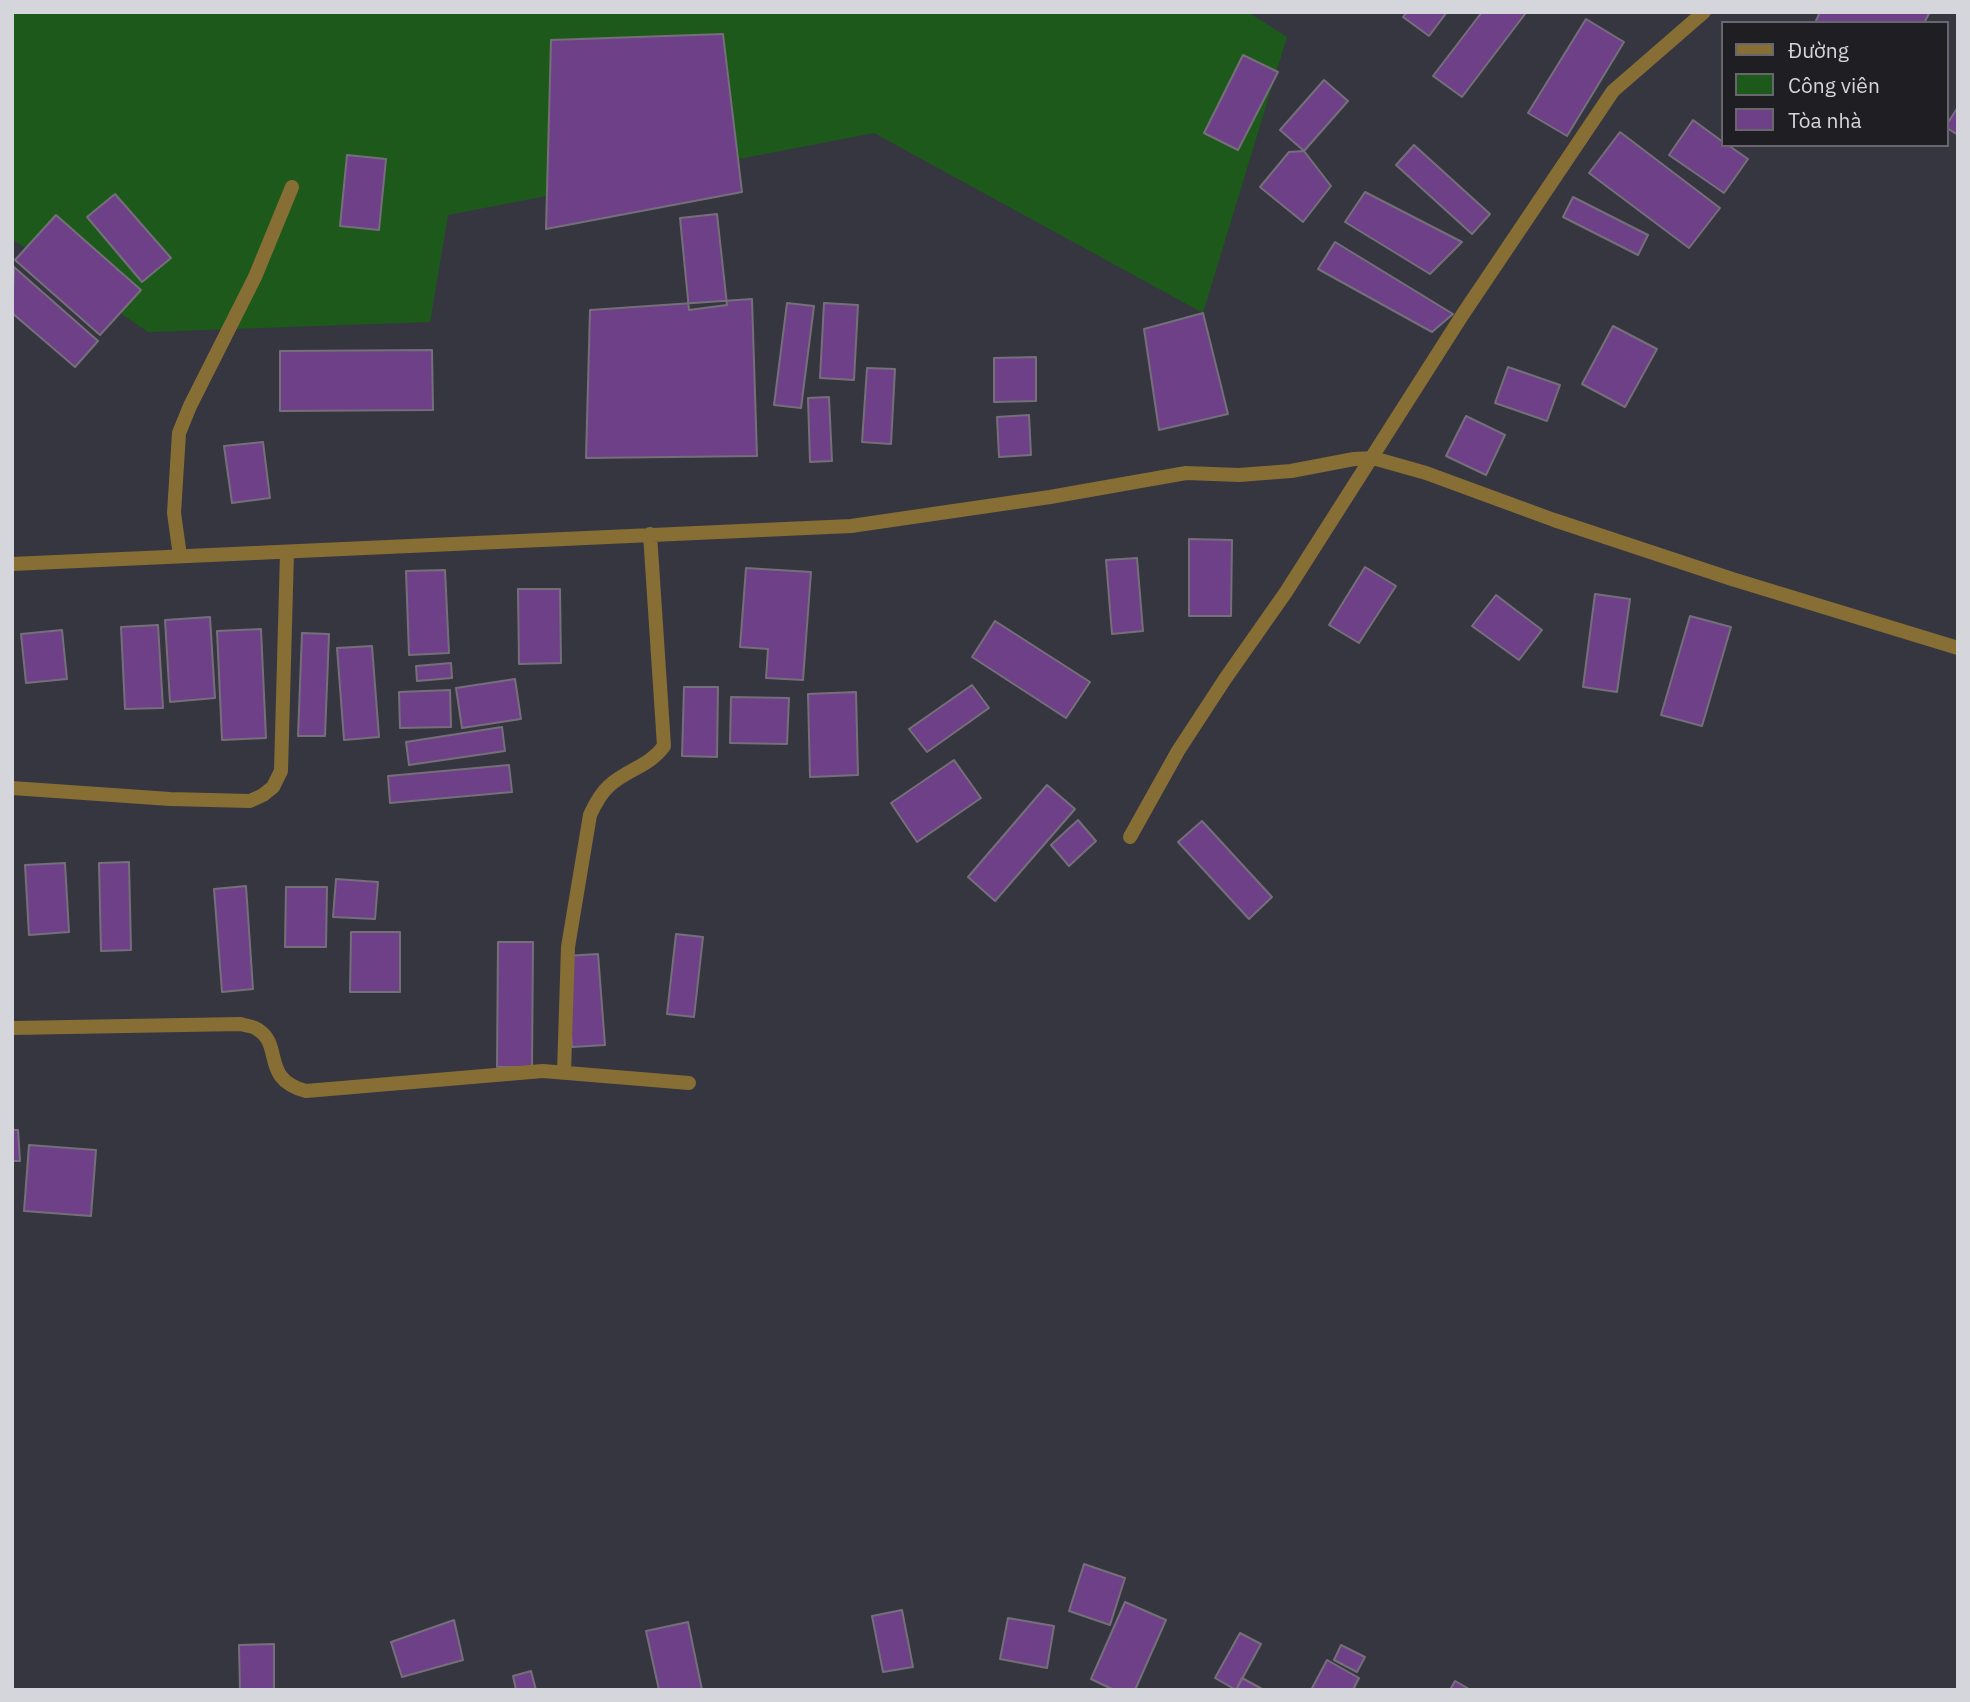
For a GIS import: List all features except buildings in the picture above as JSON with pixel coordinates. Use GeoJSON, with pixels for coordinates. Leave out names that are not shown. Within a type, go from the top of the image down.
{"type":"FeatureCollection","features":[{"type":"Feature","properties":{"kind":"street"},"geometry":{"type":"LineString","coordinates":[[1130,837],[1178,751],[1224,679],[1286,592],[1463,314],[1613,91],[1704,12]]}},
{"type":"Feature","properties":{"kind":"street"},"geometry":{"type":"LineString","coordinates":[[180,555],[174,513],[179,433],[255,277],[292,187]]}},
{"type":"Feature","properties":{"kind":"street"},"geometry":{"type":"LineString","coordinates":[[12,564],[851,526],[1050,497],[1186,472],[1239,475],[1291,471],[1373,458],[1426,473],[1554,520],[1732,579],[1958,648]]}},
{"type":"Feature","properties":{"kind":"street"},"geometry":{"type":"LineString","coordinates":[[564,1072],[568,947],[590,815],[598,799],[610,785],[656,758],[664,747],[650,534]]}},
{"type":"Feature","properties":{"kind":"street"},"geometry":{"type":"LineString","coordinates":[[12,788],[170,799],[250,801],[273,787],[281,771],[287,553]]}},
{"type":"Feature","properties":{"kind":"street"},"geometry":{"type":"LineString","coordinates":[[12,1028],[241,1024],[258,1029],[269,1043],[280,1077],[290,1087],[306,1090],[498,1073],[564,1072],[689,1083]]}},
{"type":"Feature","properties":{"kind":"green space"},"geometry":{"type":"Polygon","coordinates":[[[12,12],[1248,12],[1287,37],[1203,313],[874,133],[448,215],[430,322],[148,332],[12,239],[12,12]]]}}]}
